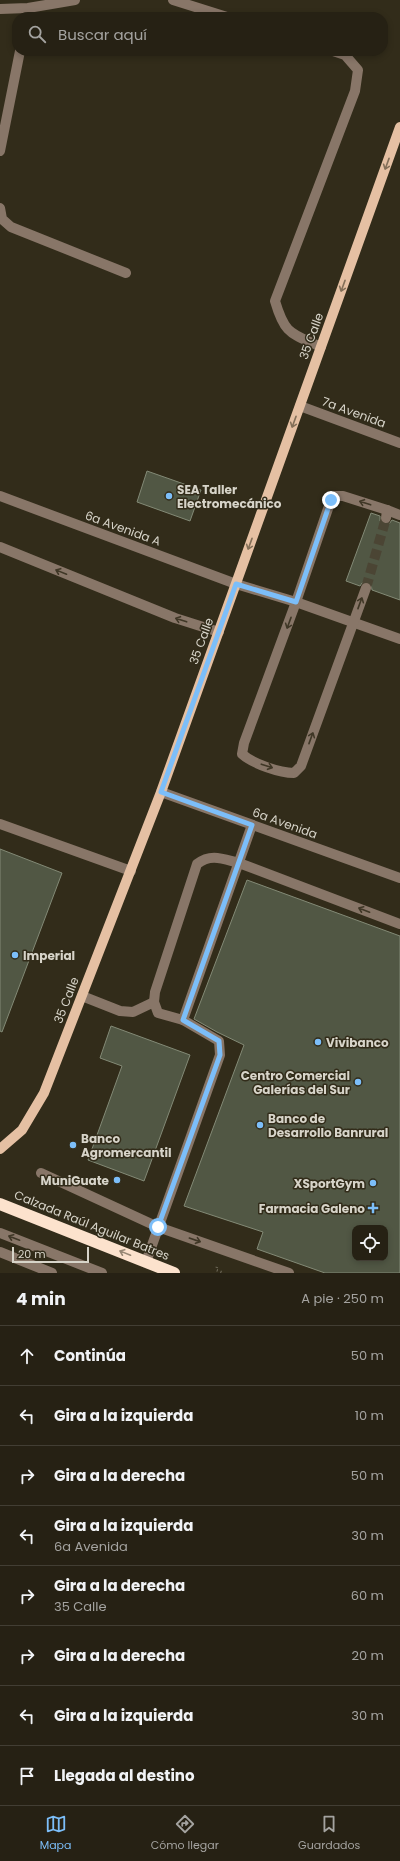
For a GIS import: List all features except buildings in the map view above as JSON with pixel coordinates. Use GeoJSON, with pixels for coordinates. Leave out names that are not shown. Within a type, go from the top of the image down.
{"type":"FeatureCollection","features":[{"type":"Feature","properties":{"kind":"highway","name":"Calzada Raúl Aguilar Batres"},"geometry":{"type":"LineString","coordinates":[[0,1204],[174,1273]]}},
{"type":"Feature","properties":{"kind":"main road","name":"35 Calle"},"geometry":{"type":"LineString","coordinates":[[0,1149],[22,1130],[44,1093],[131,871],[161,792],[400,127]]}},
{"type":"Feature","properties":{"kind":"street"},"geometry":{"type":"LineString","coordinates":[[0,9],[27,12],[74,0]]}},
{"type":"Feature","properties":{"kind":"street"},"geometry":{"type":"LineString","coordinates":[[173,0],[211,12]]}},
{"type":"Feature","properties":{"kind":"street"},"geometry":{"type":"LineString","coordinates":[[0,151],[19,56]]}},
{"type":"Feature","properties":{"kind":"street"},"geometry":{"type":"LineString","coordinates":[[321,347],[290,333],[280,318],[275,301],[355,92],[358,70],[346,56]]}},
{"type":"Feature","properties":{"kind":"street"},"geometry":{"type":"LineString","coordinates":[[0,208],[2,219],[11,227],[126,273]]}},
{"type":"Feature","properties":{"kind":"street","name":"7a Avenida"},"geometry":{"type":"LineString","coordinates":[[300,406],[400,443]]}},
{"type":"Feature","properties":{"kind":"street","name":"6a Avenida A"},"geometry":{"type":"LineString","coordinates":[[0,496],[236,584],[296,602],[400,639]]}},
{"type":"Feature","properties":{"kind":"street"},"geometry":{"type":"LineString","coordinates":[[366,588],[301,766],[294,773],[288,773],[249,760],[242,754],[244,743],[296,602],[331,500],[336,496],[343,496],[386,514],[400,515]]}},
{"type":"Feature","properties":{"kind":"street"},"geometry":{"type":"LineString","coordinates":[[0,547],[175,618],[218,632]]}},
{"type":"Feature","properties":{"kind":"street","name":"6a Avenida"},"geometry":{"type":"LineString","coordinates":[[161,792],[400,878]]}},
{"type":"Feature","properties":{"kind":"street"},"geometry":{"type":"LineString","coordinates":[[0,824],[131,871]]}},
{"type":"Feature","properties":{"kind":"street"},"geometry":{"type":"LineString","coordinates":[[183,1020],[252,825]]}},
{"type":"Feature","properties":{"kind":"street"},"geometry":{"type":"LineString","coordinates":[[146,1262],[220,1055],[219,1041],[183,1020],[158,1013],[154,1002],[155,992],[197,864],[205,858],[213,857],[239,863],[400,924]]}},
{"type":"Feature","properties":{"kind":"street"},"geometry":{"type":"LineString","coordinates":[[82,996],[120,1011],[133,1012],[154,1002]]}},
{"type":"Feature","properties":{"kind":"street"},"geometry":{"type":"LineString","coordinates":[[41,1173],[158,1227],[289,1273]]}},
{"type":"Feature","properties":{"kind":"street"},"geometry":{"type":"LineString","coordinates":[[0,1233],[102,1273]]}},
{"type":"Feature","properties":{"kind":"street"},"geometry":{"type":"LineString","coordinates":[[0,1252],[52,1273]]}},
{"type":"Feature","properties":{"kind":"tunnel"},"geometry":{"type":"LineString","coordinates":[[366,588],[386,518]]}},
{"type":"Feature","properties":{"kind":"place","name":"SEA Taller Electromecánico"},"geometry":{"type":"Point","coordinates":[169,496]}},
{"type":"Feature","properties":{"kind":"place","name":"Imperial"},"geometry":{"type":"Point","coordinates":[15,955]}},
{"type":"Feature","properties":{"kind":"place","name":"Vivibanco"},"geometry":{"type":"Point","coordinates":[318,1042]}},
{"type":"Feature","properties":{"kind":"place","name":"Centro Comercial Galerías del Sur"},"geometry":{"type":"Point","coordinates":[358,1082]}},
{"type":"Feature","properties":{"kind":"place","name":"Banco de Desarrollo Banrural"},"geometry":{"type":"Point","coordinates":[260,1125]}},
{"type":"Feature","properties":{"kind":"place","name":"Banco Agromercantil"},"geometry":{"type":"Point","coordinates":[73,1145]}},
{"type":"Feature","properties":{"kind":"place","name":"MuniGuate"},"geometry":{"type":"Point","coordinates":[117,1180]}},
{"type":"Feature","properties":{"kind":"place","name":"XSportGym"},"geometry":{"type":"Point","coordinates":[373,1183]}},
{"type":"Feature","properties":{"kind":"place","name":"Farmacia Galeno"},"geometry":{"type":"Point","coordinates":[373,1208]}},
{"type":"Feature","properties":{"kind":"route"},"geometry":{"type":"LineString","coordinates":[[158,1227],[217,1067],[220,1055],[219,1041],[183,1020],[252,825],[161,792],[236,584],[296,602],[331,500]]}}]}
